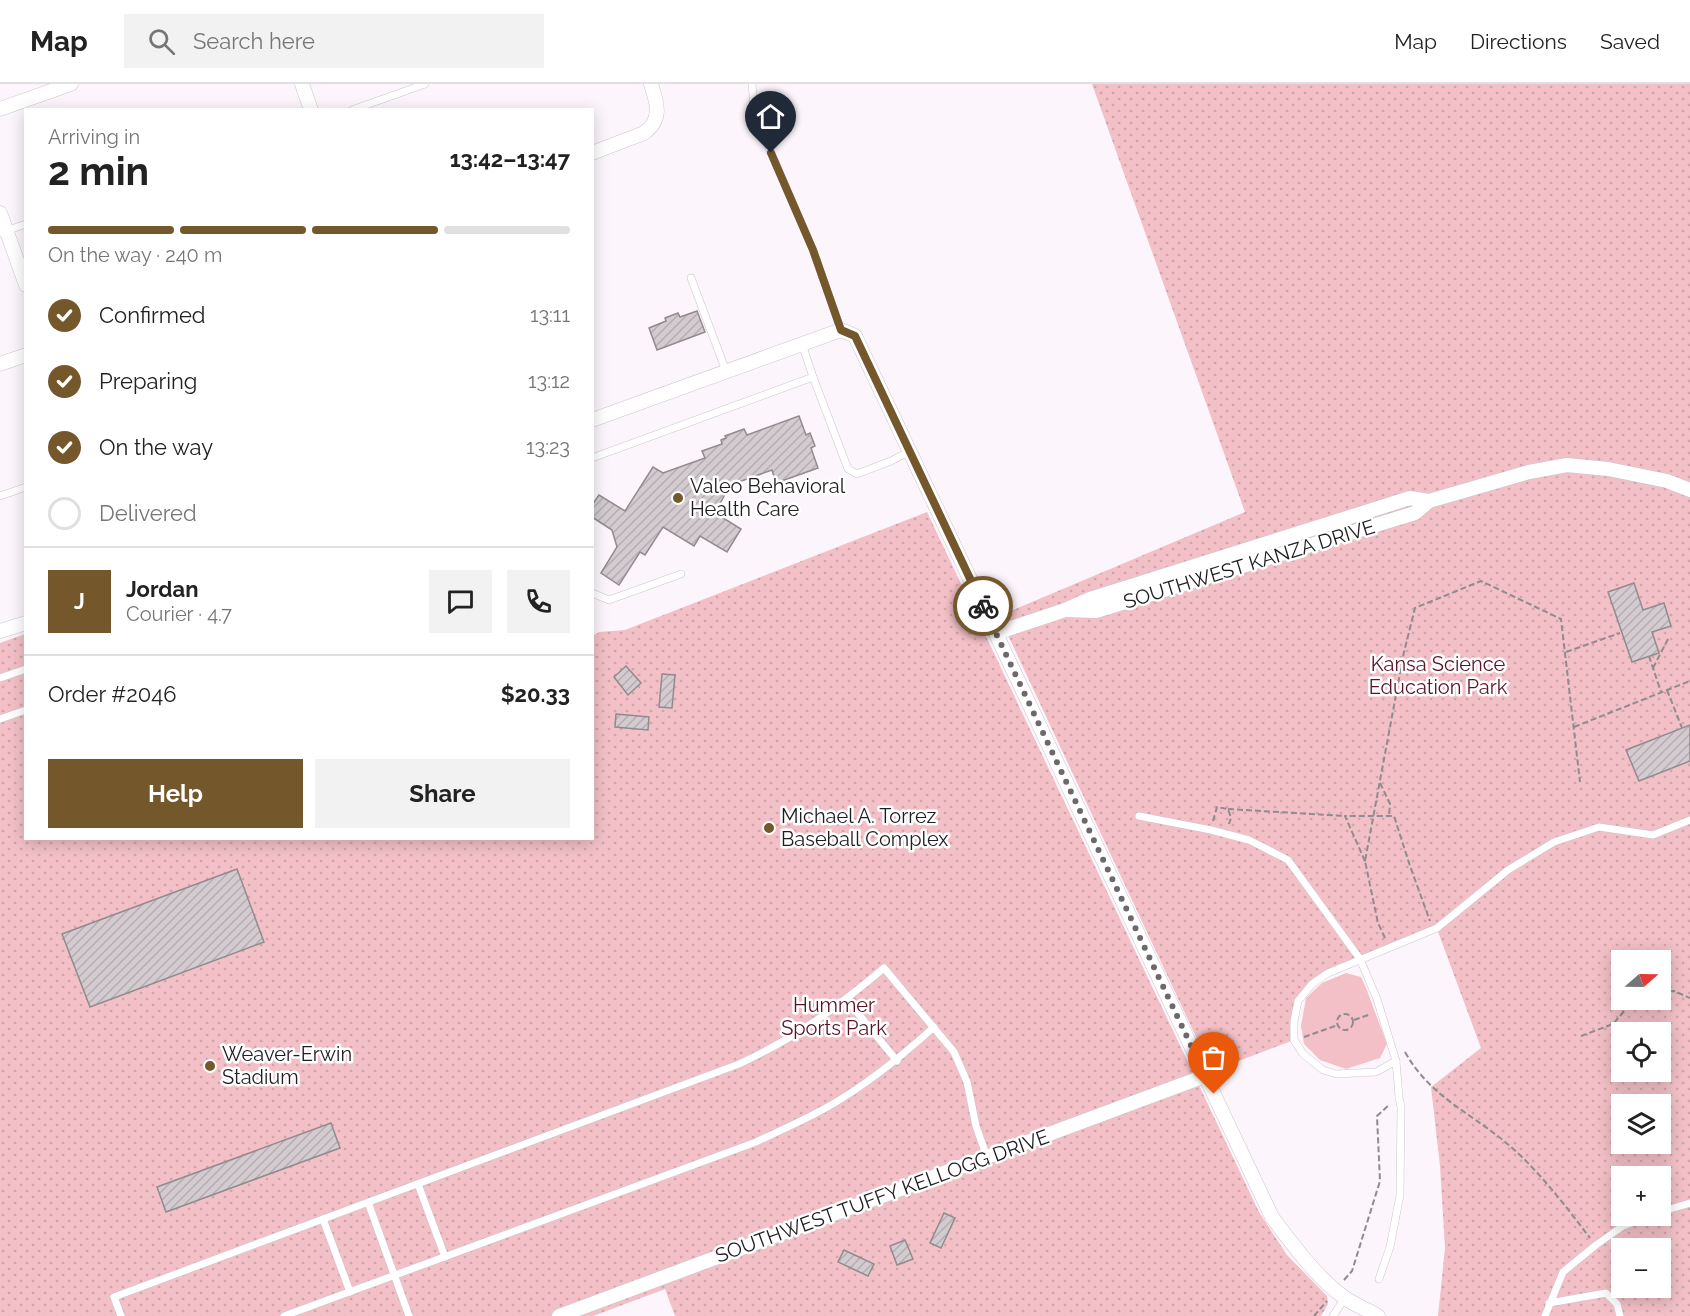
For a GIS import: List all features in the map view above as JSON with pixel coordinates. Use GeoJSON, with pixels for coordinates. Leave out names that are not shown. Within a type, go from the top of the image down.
{"type":"FeatureCollection","features":[{"type":"Feature","properties":{"kind":"street"},"geometry":{"type":"LineString","coordinates":[[0,109],[71,84]]}},
{"type":"Feature","properties":{"kind":"street"},"geometry":{"type":"LineString","coordinates":[[302,84],[310,108]]}},
{"type":"Feature","properties":{"kind":"street"},"geometry":{"type":"LineString","coordinates":[[594,152],[644,133],[653,125],[658,108],[651,84]]}},
{"type":"Feature","properties":{"kind":"street"},"geometry":{"type":"LineString","coordinates":[[0,213],[3,232],[24,280]]}},
{"type":"Feature","properties":{"kind":"street"},"geometry":{"type":"LineString","coordinates":[[594,419],[841,330],[855,336],[1272,1217],[1298,1252],[1341,1294],[1378,1316]]}},
{"type":"Feature","properties":{"kind":"street"},"geometry":{"type":"LineString","coordinates":[[0,364],[24,356]]}},
{"type":"Feature","properties":{"kind":"street","name":"SOUTHWEST KANZA DRIVE"},"geometry":{"type":"LineString","coordinates":[[996,633],[1065,610],[1090,599],[1410,498],[1429,501],[1529,472],[1567,465],[1608,469],[1667,481],[1690,490]]}},
{"type":"Feature","properties":{"kind":"street"},"geometry":{"type":"LineString","coordinates":[[0,632],[24,623]]}},
{"type":"Feature","properties":{"kind":"street","name":"SOUTHWEST TUFFY KELLOGG DRIVE"},"geometry":{"type":"LineString","coordinates":[[560,1316],[1205,1076]]}},
{"type":"Feature","properties":{"kind":"lane"},"geometry":{"type":"LineString","coordinates":[[358,108],[425,84]]}},
{"type":"Feature","properties":{"kind":"lane"},"geometry":{"type":"LineString","coordinates":[[752,84],[755,115],[813,250],[841,330]]}},
{"type":"Feature","properties":{"kind":"lane"},"geometry":{"type":"LineString","coordinates":[[3,232],[24,225]]}},
{"type":"Feature","properties":{"kind":"lane"},"geometry":{"type":"LineString","coordinates":[[691,278],[726,371]]}},
{"type":"Feature","properties":{"kind":"lane"},"geometry":{"type":"LineString","coordinates":[[802,344],[848,469],[856,474],[910,451]]}},
{"type":"Feature","properties":{"kind":"lane"},"geometry":{"type":"LineString","coordinates":[[594,457],[813,378]]}},
{"type":"Feature","properties":{"kind":"lane"},"geometry":{"type":"LineString","coordinates":[[0,496],[24,488]]}},
{"type":"Feature","properties":{"kind":"lane"},"geometry":{"type":"LineString","coordinates":[[594,594],[609,600],[681,574]]}},
{"type":"Feature","properties":{"kind":"lane"},"geometry":{"type":"LineString","coordinates":[[0,678],[24,670]]}},
{"type":"Feature","properties":{"kind":"lane"},"geometry":{"type":"LineString","coordinates":[[0,719],[24,711]]}},
{"type":"Feature","properties":{"kind":"lane"},"geometry":{"type":"LineString","coordinates":[[1139,816],[1250,840],[1288,860],[1360,959],[1377,999],[1396,1061],[1401,1107],[1400,1195],[1390,1247],[1379,1279]]}},
{"type":"Feature","properties":{"kind":"lane"},"geometry":{"type":"LineString","coordinates":[[1396,1061],[1376,1071],[1336,1074],[1323,1070],[1303,1054],[1294,1040],[1294,1021],[1298,1001],[1312,984],[1328,973],[1433,930],[1508,870],[1554,842],[1599,827],[1653,835],[1690,820]]}},
{"type":"Feature","properties":{"kind":"lane"},"geometry":{"type":"LineString","coordinates":[[121,1316],[114,1297],[729,1068],[809,1027],[847,1000],[884,969],[954,1052],[962,1067],[976,1126],[987,1157]]}},
{"type":"Feature","properties":{"kind":"lane"},"geometry":{"type":"LineString","coordinates":[[847,1000],[897,1061]]}},
{"type":"Feature","properties":{"kind":"lane"},"geometry":{"type":"LineString","coordinates":[[285,1316],[756,1142],[830,1106],[897,1061],[934,1027]]}},
{"type":"Feature","properties":{"kind":"lane"},"geometry":{"type":"LineString","coordinates":[[418,1184],[445,1257]]}},
{"type":"Feature","properties":{"kind":"lane"},"geometry":{"type":"LineString","coordinates":[[368,1202],[409,1316]]}},
{"type":"Feature","properties":{"kind":"lane"},"geometry":{"type":"LineString","coordinates":[[1671,1209],[1690,1203]]}},
{"type":"Feature","properties":{"kind":"lane"},"geometry":{"type":"LineString","coordinates":[[323,1219],[350,1292]]}},
{"type":"Feature","properties":{"kind":"lane"},"geometry":{"type":"LineString","coordinates":[[1545,1316],[1563,1272],[1623,1226]]}},
{"type":"Feature","properties":{"kind":"lane"},"geometry":{"type":"LineString","coordinates":[[1549,1303],[1606,1293],[1617,1304],[1620,1316]]}},
{"type":"Feature","properties":{"kind":"lane"},"geometry":{"type":"LineString","coordinates":[[1333,1316],[1341,1294]]}},
{"type":"Feature","properties":{"kind":"path"},"geometry":{"type":"LineString","coordinates":[[1365,861],[1415,608],[1481,580],[1562,619],[1580,782]]}},
{"type":"Feature","properties":{"kind":"path"},"geometry":{"type":"LineString","coordinates":[[1565,652],[1620,633]]}},
{"type":"Feature","properties":{"kind":"path"},"geometry":{"type":"LineString","coordinates":[[1653,668],[1668,639]]}},
{"type":"Feature","properties":{"kind":"path"},"geometry":{"type":"LineString","coordinates":[[1649,656],[1660,692]]}},
{"type":"Feature","properties":{"kind":"path"},"geometry":{"type":"LineString","coordinates":[[1574,727],[1690,681]]}},
{"type":"Feature","properties":{"kind":"path"},"geometry":{"type":"LineString","coordinates":[[1667,690],[1682,728]]}},
{"type":"Feature","properties":{"kind":"path"},"geometry":{"type":"LineString","coordinates":[[1380,782],[1390,804],[1389,816]]}},
{"type":"Feature","properties":{"kind":"path"},"geometry":{"type":"LineString","coordinates":[[1211,830],[1217,807],[1345,816],[1394,816],[1433,930]]}},
{"type":"Feature","properties":{"kind":"path"},"geometry":{"type":"LineString","coordinates":[[1227,835],[1231,818],[1228,809]]}},
{"type":"Feature","properties":{"kind":"path"},"geometry":{"type":"LineString","coordinates":[[1345,816],[1365,861],[1378,923],[1390,948]]}},
{"type":"Feature","properties":{"kind":"path"},"geometry":{"type":"LineString","coordinates":[[1671,991],[1690,998]]}},
{"type":"Feature","properties":{"kind":"path"},"geometry":{"type":"LineString","coordinates":[[1581,1036],[1613,1024],[1625,1010]]}},
{"type":"Feature","properties":{"kind":"path"},"geometry":{"type":"LineString","coordinates":[[1354,1020],[1372,1013]]}},
{"type":"Feature","properties":{"kind":"path"},"geometry":{"type":"LineString","coordinates":[[1343,1014],[1349,1015],[1354,1020],[1353,1026],[1348,1030],[1342,1030],[1337,1018],[1343,1014]]}},
{"type":"Feature","properties":{"kind":"path"},"geometry":{"type":"LineString","coordinates":[[1294,1040],[1338,1025]]}},
{"type":"Feature","properties":{"kind":"path"},"geometry":{"type":"LineString","coordinates":[[1401,1044],[1415,1070],[1430,1086],[1505,1142],[1540,1177],[1596,1245]]}},
{"type":"Feature","properties":{"kind":"path"},"geometry":{"type":"LineString","coordinates":[[1314,1316],[1341,1294],[1352,1271],[1380,1181],[1377,1116],[1399,1096]]}},
{"type":"Feature","properties":{"kind":"green space","name":"Kansa Science Education Park"},"geometry":{"type":"Polygon","coordinates":[[[1092,84],[1690,84],[1690,1316],[1438,1316],[1445,1248],[1440,1166],[1431,1087],[1481,1048],[1437,929],[1328,973],[1298,1001],[1294,1040],[1212,1071],[999,616],[1245,512],[1092,84]]]}},
{"type":"Feature","properties":{"kind":"green space","name":"Hummer Sports Park"},"geometry":{"type":"Polygon","coordinates":[[[927,512],[1259,1212],[1287,1255],[1327,1296],[1328,1304],[1321,1316],[675,1316],[665,1289],[593,1316],[0,1316],[0,643],[24,634],[24,840],[594,840],[594,635],[599,632],[625,630],[927,512]]]}},
{"type":"Feature","properties":{"kind":"green space"},"geometry":{"type":"Polygon","coordinates":[[[1346,973],[1361,977],[1387,1044],[1380,1058],[1346,1069],[1320,1060],[1304,1044],[1301,1026],[1306,998],[1322,983],[1346,973]]]}},
{"type":"Feature","properties":{"kind":"building"},"geometry":{"type":"Polygon","coordinates":[[[697,311],[705,332],[657,350],[649,328],[678,313],[680,317],[697,311]]]}},
{"type":"Feature","properties":{"kind":"building","name":"Valeo Behavioral Health Care"},"geometry":{"type":"Polygon","coordinates":[[[799,416],[806,435],[810,433],[815,446],[811,448],[818,468],[776,483],[772,470],[730,485],[715,513],[741,529],[727,552],[700,536],[694,546],[663,527],[645,555],[640,552],[619,585],[601,573],[617,547],[612,530],[594,518],[594,502],[599,495],[625,511],[653,467],[663,473],[705,458],[702,451],[722,444],[721,440],[726,438],[725,436],[744,429],[747,435],[799,416]]]}},
{"type":"Feature","properties":{"kind":"building"},"geometry":{"type":"Polygon","coordinates":[[[1634,583],[1643,610],[1664,603],[1671,626],[1652,632],[1659,653],[1632,662],[1608,592],[1634,583]]]}},
{"type":"Feature","properties":{"kind":"building"},"geometry":{"type":"Polygon","coordinates":[[[626,666],[641,683],[628,695],[614,677],[626,666]]]}},
{"type":"Feature","properties":{"kind":"building"},"geometry":{"type":"Polygon","coordinates":[[[662,674],[675,675],[672,708],[659,707],[662,674]]]}},
{"type":"Feature","properties":{"kind":"building"},"geometry":{"type":"Polygon","coordinates":[[[616,714],[649,717],[648,730],[615,727],[616,714]]]}},
{"type":"Feature","properties":{"kind":"building"},"geometry":{"type":"Polygon","coordinates":[[[1690,725],[1690,761],[1639,781],[1626,750],[1690,725]]]}},
{"type":"Feature","properties":{"kind":"building"},"geometry":{"type":"Polygon","coordinates":[[[237,869],[264,942],[90,1007],[62,934],[237,869]]]}},
{"type":"Feature","properties":{"kind":"building"},"geometry":{"type":"Polygon","coordinates":[[[331,1123],[340,1148],[166,1212],[157,1187],[331,1123]]]}},
{"type":"Feature","properties":{"kind":"building"},"geometry":{"type":"Polygon","coordinates":[[[944,1213],[955,1218],[941,1248],[930,1243],[944,1213]]]}},
{"type":"Feature","properties":{"kind":"building"},"geometry":{"type":"Polygon","coordinates":[[[905,1240],[913,1259],[897,1265],[890,1246],[905,1240]]]}},
{"type":"Feature","properties":{"kind":"building"},"geometry":{"type":"Polygon","coordinates":[[[844,1250],[874,1264],[868,1276],[838,1262],[844,1250]]]}},
{"type":"Feature","properties":{"kind":"way so far"},"geometry":{"type":"LineString","coordinates":[[983,606],[1214,1094]]}},
{"type":"Feature","properties":{"kind":"place","name":"Valeo Behavioral Health Care"},"geometry":{"type":"Point","coordinates":[678,498]}},
{"type":"Feature","properties":{"kind":"place","name":"Michael A. Torrez Baseball Complex"},"geometry":{"type":"Point","coordinates":[769,828]}},
{"type":"Feature","properties":{"kind":"place","name":"Weaver-Erwin Stadium"},"geometry":{"type":"Point","coordinates":[210,1066]}},
{"type":"Feature","properties":{"kind":"route"},"geometry":{"type":"LineString","coordinates":[[771,153],[813,250],[841,330],[855,336],[983,606]]}}]}
